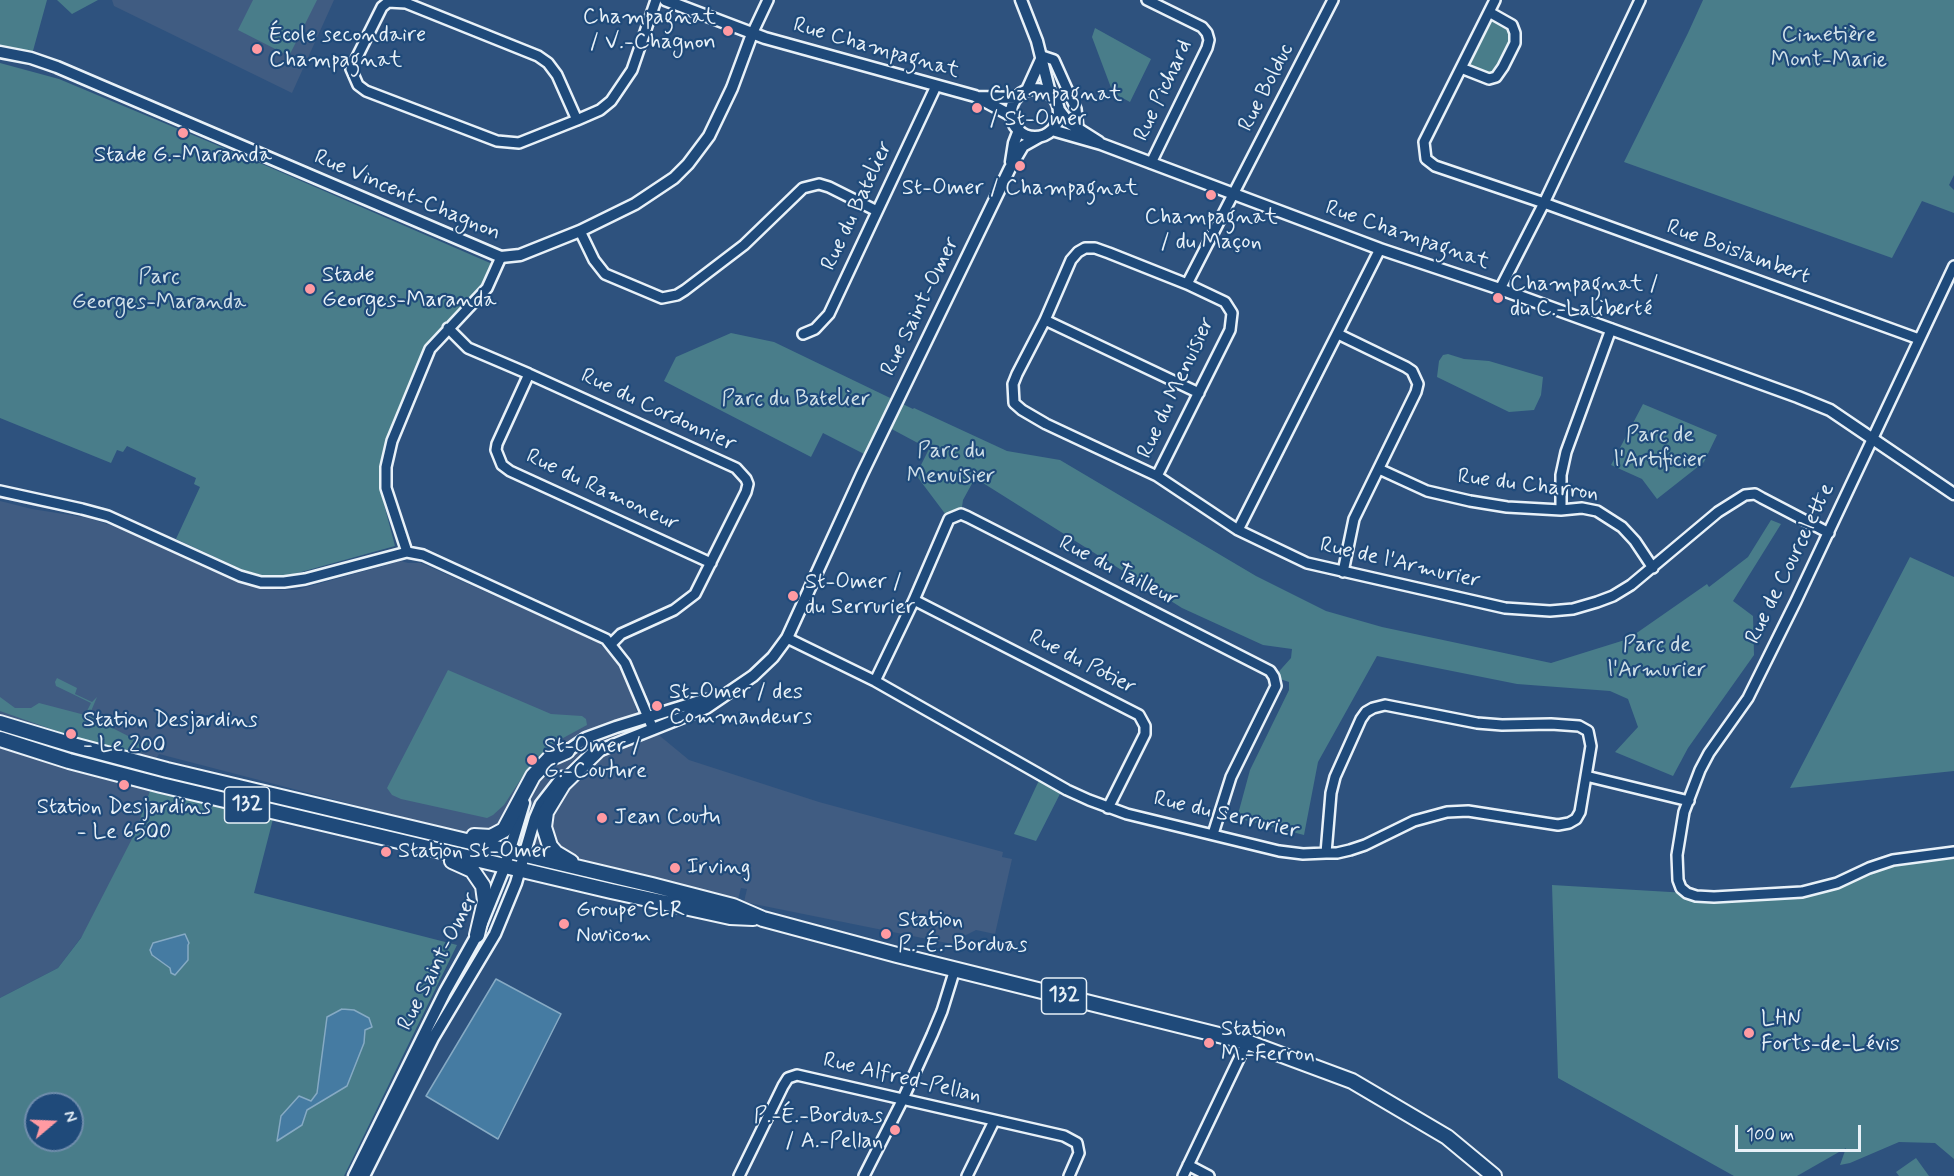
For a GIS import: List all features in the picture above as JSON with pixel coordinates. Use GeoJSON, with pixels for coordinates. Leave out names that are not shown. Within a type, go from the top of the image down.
{"type":"FeatureCollection","features":[{"type":"Feature","properties":{"kind":"main road","name":"132"},"geometry":{"type":"LineString","coordinates":[[0,723],[72,746],[733,906],[759,918],[1247,1042],[1352,1082],[1447,1137],[1494,1176]]}},
{"type":"Feature","properties":{"kind":"main road","name":"132"},"geometry":{"type":"LineString","coordinates":[[0,739],[69,761],[161,785],[730,917],[759,918]]}},
{"type":"Feature","properties":{"kind":"main road"},"geometry":{"type":"LineString","coordinates":[[598,750],[559,789],[546,812],[544,827],[550,846],[556,853],[569,861],[601,873]]}},
{"type":"Feature","properties":{"kind":"main road"},"geometry":{"type":"LineString","coordinates":[[424,830],[482,838],[501,832],[508,825],[533,776],[549,759],[567,751]]}},
{"type":"Feature","properties":{"kind":"main road"},"geometry":{"type":"LineString","coordinates":[[420,846],[435,855],[464,865],[481,880],[484,901],[477,935]]}},
{"type":"Feature","properties":{"kind":"street"},"geometry":{"type":"LineString","coordinates":[[577,120],[557,75],[548,63],[538,56],[406,3],[388,2],[382,7],[351,69],[358,85],[366,91],[497,141],[519,143],[577,120],[600,110],[611,101],[632,70],[656,0]]}},
{"type":"Feature","properties":{"kind":"street","name":"Rue Champagnat"},"geometry":{"type":"LineString","coordinates":[[665,0],[752,34],[936,86],[975,96],[1016,98]]}},
{"type":"Feature","properties":{"kind":"street"},"geometry":{"type":"LineString","coordinates":[[752,34],[768,0]]}},
{"type":"Feature","properties":{"kind":"street"},"geometry":{"type":"LineString","coordinates":[[1021,0],[1032,22],[1042,56],[1050,93],[1059,110],[1052,130],[1039,136],[1025,134],[1019,130],[1011,110],[1016,98],[1027,90],[1042,56]]}},
{"type":"Feature","properties":{"kind":"street","name":"Rue Pichard"},"geometry":{"type":"LineString","coordinates":[[1147,0],[1202,27],[1209,40],[1151,163]]}},
{"type":"Feature","properties":{"kind":"street","name":"Rue Bolduc"},"geometry":{"type":"LineString","coordinates":[[1187,284],[1333,0]]}},
{"type":"Feature","properties":{"kind":"street"},"geometry":{"type":"LineString","coordinates":[[1489,12],[1512,26],[1515,43],[1496,76],[1489,79],[1461,68],[1489,12],[1495,0]]}},
{"type":"Feature","properties":{"kind":"street"},"geometry":{"type":"LineString","coordinates":[[1500,290],[1544,203],[1640,0]]}},
{"type":"Feature","properties":{"kind":"street","name":"Rue Vincent-Chagnon"},"geometry":{"type":"LineString","coordinates":[[0,52],[31,58],[57,68],[501,257],[520,255],[579,231],[656,192],[688,164],[710,136],[720,117],[752,34]]}},
{"type":"Feature","properties":{"kind":"street"},"geometry":{"type":"LineString","coordinates":[[1042,56],[1054,60],[1076,109],[1078,128]]}},
{"type":"Feature","properties":{"kind":"street","name":"Rue Boislambert"},"geometry":{"type":"LineString","coordinates":[[1461,68],[1424,142],[1426,159],[1435,166],[1544,203],[1919,339]]}},
{"type":"Feature","properties":{"kind":"street","name":"Rue du Batelier"},"geometry":{"type":"LineString","coordinates":[[803,334],[815,329],[829,314],[936,86]]}},
{"type":"Feature","properties":{"kind":"street"},"geometry":{"type":"LineString","coordinates":[[1027,90],[1042,90],[1050,93]]}},
{"type":"Feature","properties":{"kind":"street","name":"Rue Champagnat"},"geometry":{"type":"LineString","coordinates":[[975,96],[1012,116]]}},
{"type":"Feature","properties":{"kind":"street","name":"Rue Champagnat"},"geometry":{"type":"LineString","coordinates":[[1059,110],[1069,123],[1101,144]]}},
{"type":"Feature","properties":{"kind":"street","name":"Rue Saint-Omer"},"geometry":{"type":"LineString","coordinates":[[1010,168],[1014,143],[1019,130]]}},
{"type":"Feature","properties":{"kind":"street","name":"Rue Champagnat"},"geometry":{"type":"LineString","coordinates":[[1052,130],[1101,144],[1380,249],[1798,396],[1830,410],[1954,494]]}},
{"type":"Feature","properties":{"kind":"street","name":"Rue Saint-Omer"},"geometry":{"type":"LineString","coordinates":[[354,1176],[445,992],[477,935],[506,866],[516,853],[548,794],[571,767],[598,750],[706,708],[753,676],[773,657],[787,639],[862,474],[1010,168],[1023,146],[1039,136]]}},
{"type":"Feature","properties":{"kind":"street"},"geometry":{"type":"LineString","coordinates":[[579,231],[594,260],[605,274],[662,298],[677,295],[685,290],[735,251],[764,227],[803,188],[819,184],[829,187],[877,211]]}},
{"type":"Feature","properties":{"kind":"street","name":"Rue du Menuisier"},"geometry":{"type":"LineString","coordinates":[[1157,476],[1230,330],[1232,314],[1225,302],[1187,284],[1095,248],[1085,248],[1071,260],[1045,320],[1013,384],[1014,403],[1046,424],[1157,476],[1238,531]]}},
{"type":"Feature","properties":{"kind":"street"},"geometry":{"type":"LineString","coordinates":[[1238,531],[1380,249]]}},
{"type":"Feature","properties":{"kind":"street"},"geometry":{"type":"LineString","coordinates":[[407,552],[386,488],[386,467],[392,441],[430,350],[487,288],[501,257]]}},
{"type":"Feature","properties":{"kind":"street","name":"Rue de Courcelette"},"geometry":{"type":"LineString","coordinates":[[1954,266],[1829,533],[1748,698],[1709,753],[1700,770],[1684,812],[1677,855],[1678,880],[1681,888],[1696,896],[1802,892],[1837,883],[1893,860],[1954,852]]}},
{"type":"Feature","properties":{"kind":"street"},"geometry":{"type":"LineString","coordinates":[[1045,320],[1199,393]]}},
{"type":"Feature","properties":{"kind":"street","name":"Rue du Cordonnier"},"geometry":{"type":"LineString","coordinates":[[448,328],[468,348],[741,471],[747,484],[746,492],[695,594],[686,603],[621,634],[611,644]]}},
{"type":"Feature","properties":{"kind":"street"},"geometry":{"type":"LineString","coordinates":[[1560,510],[1561,475],[1566,452],[1611,329]]}},
{"type":"Feature","properties":{"kind":"street"},"geometry":{"type":"LineString","coordinates":[[1338,334],[1406,367],[1416,377],[1418,384],[1354,519],[1343,572]]}},
{"type":"Feature","properties":{"kind":"street","name":"Rue du Ramoneur"},"geometry":{"type":"LineString","coordinates":[[529,374],[497,444],[496,450],[502,465],[510,471],[711,563]]}},
{"type":"Feature","properties":{"kind":"street","name":"Rue du Charron"},"geometry":{"type":"LineString","coordinates":[[1379,469],[1427,490],[1460,499],[1507,507],[1560,510],[1582,508],[1597,511],[1610,518],[1635,541],[1653,568]]}},
{"type":"Feature","properties":{"kind":"street"},"geometry":{"type":"LineString","coordinates":[[0,491],[108,516],[240,576],[261,582],[305,579],[407,552],[423,555],[597,634],[611,644],[625,663],[653,729]]}},
{"type":"Feature","properties":{"kind":"street","name":"Rue de l'Armurier"},"geometry":{"type":"LineString","coordinates":[[1238,531],[1307,563],[1505,608],[1550,611],[1573,609],[1613,596],[1653,568],[1718,512],[1745,495],[1755,494],[1829,533]]}},
{"type":"Feature","properties":{"kind":"street","name":"Rue du Tailleur"},"geometry":{"type":"LineString","coordinates":[[875,681],[950,519],[961,514],[1270,670],[1276,686],[1231,777],[1213,834]]}},
{"type":"Feature","properties":{"kind":"street","name":"Rue du Potier"},"geometry":{"type":"LineString","coordinates":[[914,600],[1139,715],[1145,726],[1144,734],[1108,808]]}},
{"type":"Feature","properties":{"kind":"street","name":"Rue du Serrurier"},"geometry":{"type":"LineString","coordinates":[[787,639],[875,681],[1067,790],[1108,808],[1279,851],[1303,854],[1350,850],[1414,821],[1447,813],[1479,812],[1558,825],[1569,824],[1580,812],[1586,776]]}},
{"type":"Feature","properties":{"kind":"street","name":"Rue Saint-Omer"},"geometry":{"type":"LineString","coordinates":[[364,1176],[433,1038],[495,934],[520,869],[516,853],[520,811],[540,776],[567,751],[586,738],[703,700],[716,700]]}},
{"type":"Feature","properties":{"kind":"street"},"geometry":{"type":"LineString","coordinates":[[1326,853],[1331,793],[1335,777],[1361,719],[1366,712],[1385,705],[1466,721],[1502,725],[1579,726],[1587,731],[1591,747],[1586,776],[1689,801]]}},
{"type":"Feature","properties":{"kind":"street"},"geometry":{"type":"LineString","coordinates":[[864,1176],[903,1101],[942,1011],[955,969]]}},
{"type":"Feature","properties":{"kind":"street"},"geometry":{"type":"LineString","coordinates":[[1182,1176],[1247,1042]]}},
{"type":"Feature","properties":{"kind":"street","name":"Rue Alfred-Pellan"},"geometry":{"type":"LineString","coordinates":[[739,1176],[788,1078],[797,1075],[1064,1136],[1077,1143],[1079,1153],[1069,1176]]}},
{"type":"Feature","properties":{"kind":"street"},"geometry":{"type":"LineString","coordinates":[[967,1176],[994,1121]]}},
{"type":"Feature","properties":{"kind":"street"},"geometry":{"type":"LineString","coordinates":[[1188,1165],[1209,1176]]}},
{"type":"Feature","properties":{"kind":"shaded area","name":"École secondaire Champagnat"},"geometry":{"type":"Polygon","coordinates":[[[112,0],[334,0],[292,93],[114,6],[112,0]]]}},
{"type":"Feature","properties":{"kind":"shaded area"},"geometry":{"type":"Polygon","coordinates":[[[0,501],[32,509],[89,518],[124,530],[248,585],[279,590],[296,590],[401,561],[421,563],[596,641],[610,653],[626,676],[637,713],[689,760],[819,802],[1003,852],[1002,857],[1012,859],[995,934],[976,930],[964,936],[957,945],[744,902],[747,889],[741,888],[737,903],[548,858],[491,837],[482,838],[159,754],[152,766],[147,782],[151,788],[126,859],[86,931],[58,968],[0,998],[0,501]]]}},
{"type":"Feature","properties":{"kind":"shaded area"},"geometry":{"type":"Polygon","coordinates":[[[185,934],[189,943],[188,960],[175,975],[171,973],[170,968],[152,955],[150,950],[153,943],[185,934]]]}},
{"type":"Feature","properties":{"kind":"shaded area"},"geometry":{"type":"Polygon","coordinates":[[[496,979],[561,1014],[498,1139],[426,1096],[496,979]]]}},
{"type":"Feature","properties":{"kind":"shaded area"},"geometry":{"type":"Polygon","coordinates":[[[342,1009],[354,1010],[369,1018],[372,1027],[365,1030],[364,1043],[347,1086],[307,1110],[302,1125],[277,1141],[281,1116],[299,1096],[311,1101],[317,1093],[327,1017],[342,1009]]]}},
{"type":"Feature","properties":{"kind":"green space"},"geometry":{"type":"Polygon","coordinates":[[[0,0],[47,0],[31,58],[0,52],[0,0]]]}},
{"type":"Feature","properties":{"kind":"green space"},"geometry":{"type":"Polygon","coordinates":[[[57,0],[98,0],[72,14],[57,0]]]}},
{"type":"Feature","properties":{"kind":"green space"},"geometry":{"type":"Polygon","coordinates":[[[253,0],[317,0],[289,56],[238,30],[253,0]]]}},
{"type":"Feature","properties":{"kind":"green space","name":"Cimetière Mont-Marie"},"geometry":{"type":"Polygon","coordinates":[[[1703,0],[1954,0],[1954,175],[1949,185],[1954,190],[1954,213],[1922,201],[1892,258],[1624,162],[1703,0]]]}},
{"type":"Feature","properties":{"kind":"green space"},"geometry":{"type":"Polygon","coordinates":[[[1489,12],[1515,33],[1496,77],[1461,68],[1489,12]]]}},
{"type":"Feature","properties":{"kind":"green space"},"geometry":{"type":"Polygon","coordinates":[[[1095,28],[1151,59],[1130,102],[1113,93],[1092,37],[1095,28]]]}},
{"type":"Feature","properties":{"kind":"green space","name":"Parc Georges-Maranda"},"geometry":{"type":"Polygon","coordinates":[[[0,63],[59,79],[497,266],[427,347],[384,448],[381,493],[395,546],[283,577],[265,576],[243,570],[176,539],[200,487],[194,484],[196,478],[127,446],[123,452],[117,450],[111,463],[0,418],[0,63]]]}},
{"type":"Feature","properties":{"kind":"green space"},"geometry":{"type":"Polygon","coordinates":[[[731,333],[774,342],[1007,451],[1060,460],[1256,576],[1326,611],[1382,627],[1551,663],[1628,639],[1707,584],[1709,587],[1748,557],[1771,520],[1781,524],[1733,601],[1753,616],[1754,655],[1688,748],[1673,776],[1615,752],[1638,727],[1628,699],[1610,691],[1517,684],[1377,656],[1318,762],[1304,835],[1237,818],[1250,770],[1289,690],[1289,682],[1274,677],[1291,658],[1292,649],[1263,645],[1182,608],[975,478],[963,500],[961,514],[949,519],[916,475],[929,449],[886,426],[870,457],[823,433],[811,457],[664,381],[676,357],[731,333]]]}},
{"type":"Feature","properties":{"kind":"green space"},"geometry":{"type":"Polygon","coordinates":[[[1448,354],[1464,359],[1489,361],[1543,377],[1541,395],[1534,410],[1509,412],[1437,377],[1439,361],[1443,355],[1448,354]]]}},
{"type":"Feature","properties":{"kind":"green space","name":"Parc de l'Artificier"},"geometry":{"type":"Polygon","coordinates":[[[1643,404],[1717,435],[1704,462],[1657,499],[1642,479],[1611,465],[1643,404]]]}},
{"type":"Feature","properties":{"kind":"green space"},"geometry":{"type":"Polygon","coordinates":[[[1910,557],[1954,577],[1954,771],[1790,788],[1910,557]]]}},
{"type":"Feature","properties":{"kind":"green space"},"geometry":{"type":"Polygon","coordinates":[[[448,670],[551,714],[582,716],[586,719],[587,725],[554,743],[532,762],[504,805],[487,818],[401,799],[392,795],[387,788],[448,670]]]}},
{"type":"Feature","properties":{"kind":"green space"},"geometry":{"type":"Polygon","coordinates":[[[57,678],[77,688],[75,694],[92,702],[97,697],[89,716],[132,738],[147,741],[150,746],[137,754],[76,738],[74,732],[69,731],[68,735],[0,711],[0,697],[15,708],[31,708],[39,703],[85,715],[91,703],[56,686],[57,678]]]}},
{"type":"Feature","properties":{"kind":"green space"},"geometry":{"type":"Polygon","coordinates":[[[1041,776],[1063,788],[1036,841],[1014,834],[1041,776]]]}},
{"type":"Feature","properties":{"kind":"green space"},"geometry":{"type":"Polygon","coordinates":[[[151,788],[273,819],[254,893],[457,945],[344,1176],[0,1176],[0,998],[58,968],[81,938],[135,833],[151,788]]]}},
{"type":"Feature","properties":{"kind":"green space"},"geometry":{"type":"Polygon","coordinates":[[[1954,849],[1954,1159],[1935,1143],[1899,1142],[1840,1165],[1846,1148],[1797,1176],[1734,1176],[1558,1078],[1552,885],[1687,893],[1802,892],[1869,868],[1954,849]]]}},
{"type":"Feature","properties":{"kind":"green space"},"geometry":{"type":"Polygon","coordinates":[[[1916,1158],[1929,1176],[1899,1176],[1896,1172],[1916,1158]]]}},
{"type":"Feature","properties":{"kind":"place","name":"Champagnat / V.-Chagnon"},"geometry":{"type":"Point","coordinates":[728,31]}},
{"type":"Feature","properties":{"kind":"place","name":"École secondaire Champagnat"},"geometry":{"type":"Point","coordinates":[257,49]}},
{"type":"Feature","properties":{"kind":"place","name":"Champagnat / St-Omer"},"geometry":{"type":"Point","coordinates":[977,108]}},
{"type":"Feature","properties":{"kind":"place","name":"Stade G.-Maranda"},"geometry":{"type":"Point","coordinates":[183,133]}},
{"type":"Feature","properties":{"kind":"place","name":"St-Omer / Champagnat"},"geometry":{"type":"Point","coordinates":[1020,166]}},
{"type":"Feature","properties":{"kind":"place","name":"Champagnat / du Maçon"},"geometry":{"type":"Point","coordinates":[1211,195]}},
{"type":"Feature","properties":{"kind":"place","name":"Stade Georges-Maranda"},"geometry":{"type":"Point","coordinates":[310,289]}},
{"type":"Feature","properties":{"kind":"place","name":"Champagnat / du C.-Laliberté"},"geometry":{"type":"Point","coordinates":[1498,298]}},
{"type":"Feature","properties":{"kind":"place","name":"St-Omer / du Serrurier"},"geometry":{"type":"Point","coordinates":[793,596]}},
{"type":"Feature","properties":{"kind":"place","name":"St-Omer / des Commandeurs"},"geometry":{"type":"Point","coordinates":[657,706]}},
{"type":"Feature","properties":{"kind":"place","name":"Station Desjardins - Le 200"},"geometry":{"type":"Point","coordinates":[71,734]}},
{"type":"Feature","properties":{"kind":"place","name":"St-Omer / G.-Couture"},"geometry":{"type":"Point","coordinates":[532,760]}},
{"type":"Feature","properties":{"kind":"place","name":"Station Desjardins - Le 6500"},"geometry":{"type":"Point","coordinates":[124,785]}},
{"type":"Feature","properties":{"kind":"place","name":"Jean Coutu"},"geometry":{"type":"Point","coordinates":[602,818]}},
{"type":"Feature","properties":{"kind":"place","name":"Station St-Omer"},"geometry":{"type":"Point","coordinates":[386,852]}},
{"type":"Feature","properties":{"kind":"place","name":"Irving"},"geometry":{"type":"Point","coordinates":[675,868]}},
{"type":"Feature","properties":{"kind":"place","name":"Groupe CLR Novicom"},"geometry":{"type":"Point","coordinates":[564,924]}},
{"type":"Feature","properties":{"kind":"place","name":"Station P.-É.-Borduas"},"geometry":{"type":"Point","coordinates":[886,934]}},
{"type":"Feature","properties":{"kind":"place","name":"LHN Forts-de-Lévis"},"geometry":{"type":"Point","coordinates":[1749,1033]}},
{"type":"Feature","properties":{"kind":"place","name":"Station M.-Ferron"},"geometry":{"type":"Point","coordinates":[1209,1043]}},
{"type":"Feature","properties":{"kind":"place","name":"P.-É.-Borduas / A.-Pellan"},"geometry":{"type":"Point","coordinates":[895,1130]}},
{"type":"Feature","properties":{"kind":"park label","name":"Parc du Batelier"},"geometry":{"type":"Point","coordinates":[796,400]}},
{"type":"Feature","properties":{"kind":"park label","name":"Parc du Menuisier"},"geometry":{"type":"Point","coordinates":[951,464]}},
{"type":"Feature","properties":{"kind":"park label","name":"Parc de l'Armurier"},"geometry":{"type":"Point","coordinates":[1657,658]}}]}
